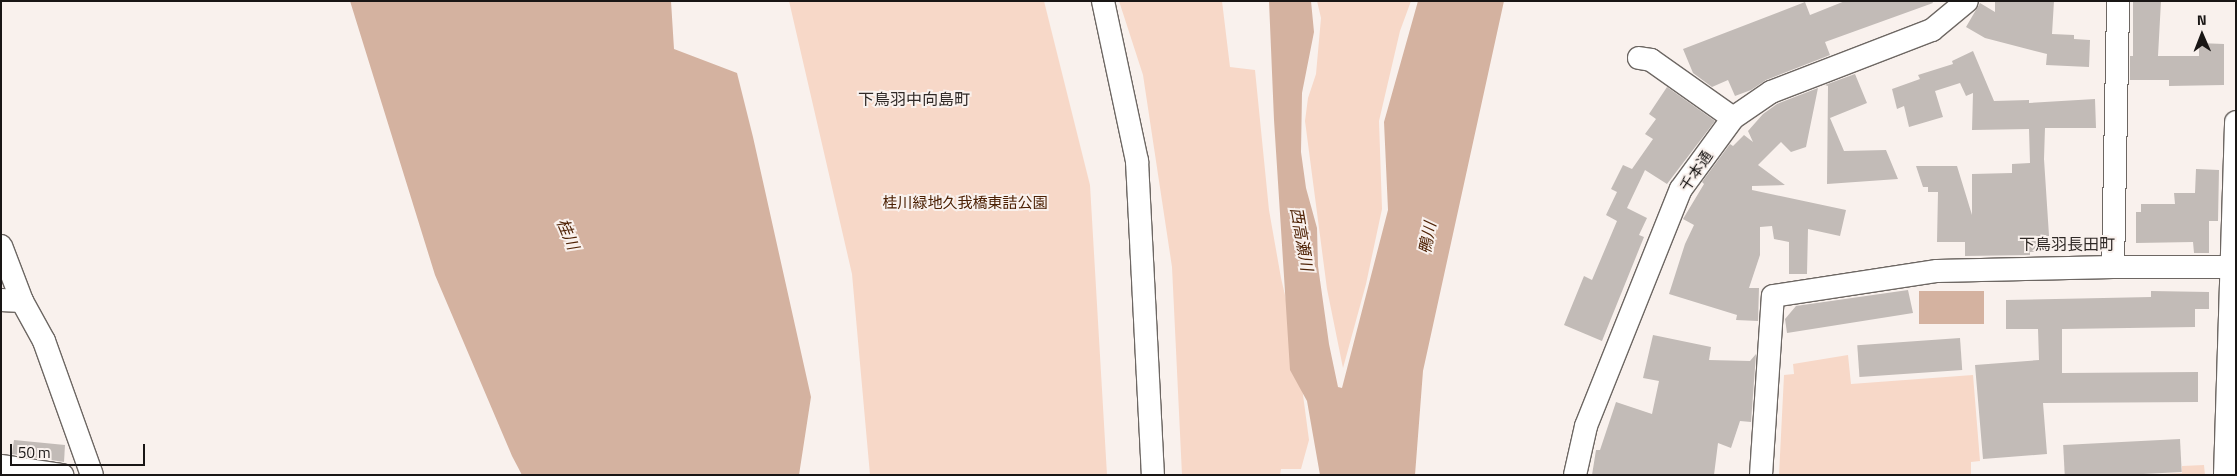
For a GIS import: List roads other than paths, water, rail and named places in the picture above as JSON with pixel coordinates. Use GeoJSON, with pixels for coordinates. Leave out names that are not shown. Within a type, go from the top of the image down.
{"type":"FeatureCollection","features":[{"type":"Feature","properties":{"kind":"street"},"geometry":{"type":"LineString","coordinates":[[1103,1],[1137,161],[1153,475]]}},
{"type":"Feature","properties":{"kind":"street","name":"千本通"},"geometry":{"type":"LineString","coordinates":[[1575,475],[1586,426],[1682,189],[1733,118],[1771,92],[1932,30],[1967,1]]}},
{"type":"Feature","properties":{"kind":"street"},"geometry":{"type":"LineString","coordinates":[[2113,267],[2118,1]]}},
{"type":"Feature","properties":{"kind":"street"},"geometry":{"type":"LineString","coordinates":[[1639,58],[1651,60],[1733,118]]}},
{"type":"Feature","properties":{"kind":"street"},"geometry":{"type":"LineString","coordinates":[[2225,475],[2236,122]]}},
{"type":"Feature","properties":{"kind":"street"},"geometry":{"type":"LineString","coordinates":[[1,246],[12,300],[44,340],[92,475]]}},
{"type":"Feature","properties":{"kind":"street"},"geometry":{"type":"LineString","coordinates":[[1761,475],[1774,296],[1937,271],[2113,267],[2230,267]]}},
{"type":"Feature","properties":{"kind":"street"},"geometry":{"type":"LineString","coordinates":[[1,466],[62,475]]}},
{"type":"Feature","properties":{"kind":"water","name":"桂川"},"geometry":{"type":"Polygon","coordinates":[[[350,1],[671,1],[674,49],[737,73],[811,397],[799,475],[522,475],[512,456],[435,275],[350,1]]]}},
{"type":"Feature","properties":{"kind":"water"},"geometry":{"type":"Polygon","coordinates":[[[1269,1],[1311,1],[1314,32],[1302,93],[1301,152],[1306,188],[1317,228],[1318,266],[1329,344],[1338,387],[1342,388],[1388,210],[1384,122],[1418,1],[1504,1],[1423,371],[1415,475],[1320,475],[1307,401],[1290,370],[1274,120],[1269,1]]]}},
{"type":"Feature","properties":{"kind":"water"},"geometry":{"type":"Polygon","coordinates":[[[1919,291],[1984,291],[1984,324],[1919,324],[1919,291]]]}},
{"type":"Feature","properties":{"kind":"district","name":"下鳥羽中向島町"},"geometry":{"type":"Point","coordinates":[914,99]}},
{"type":"Feature","properties":{"kind":"district","name":"下鳥羽長田町"},"geometry":{"type":"Point","coordinates":[2067,244]}},
{"type":"Feature","properties":{"kind":"park label","name":"桂川緑地久我橋東詰公園"},"geometry":{"type":"Point","coordinates":[965,203]}},
{"type":"Feature","properties":{"kind":"water label","name":"鴨川"},"geometry":{"type":"Point","coordinates":[1427,238]}},
{"type":"Feature","properties":{"kind":"water label","name":"西高瀬川"},"geometry":{"type":"Point","coordinates":[1302,239]}}]}
